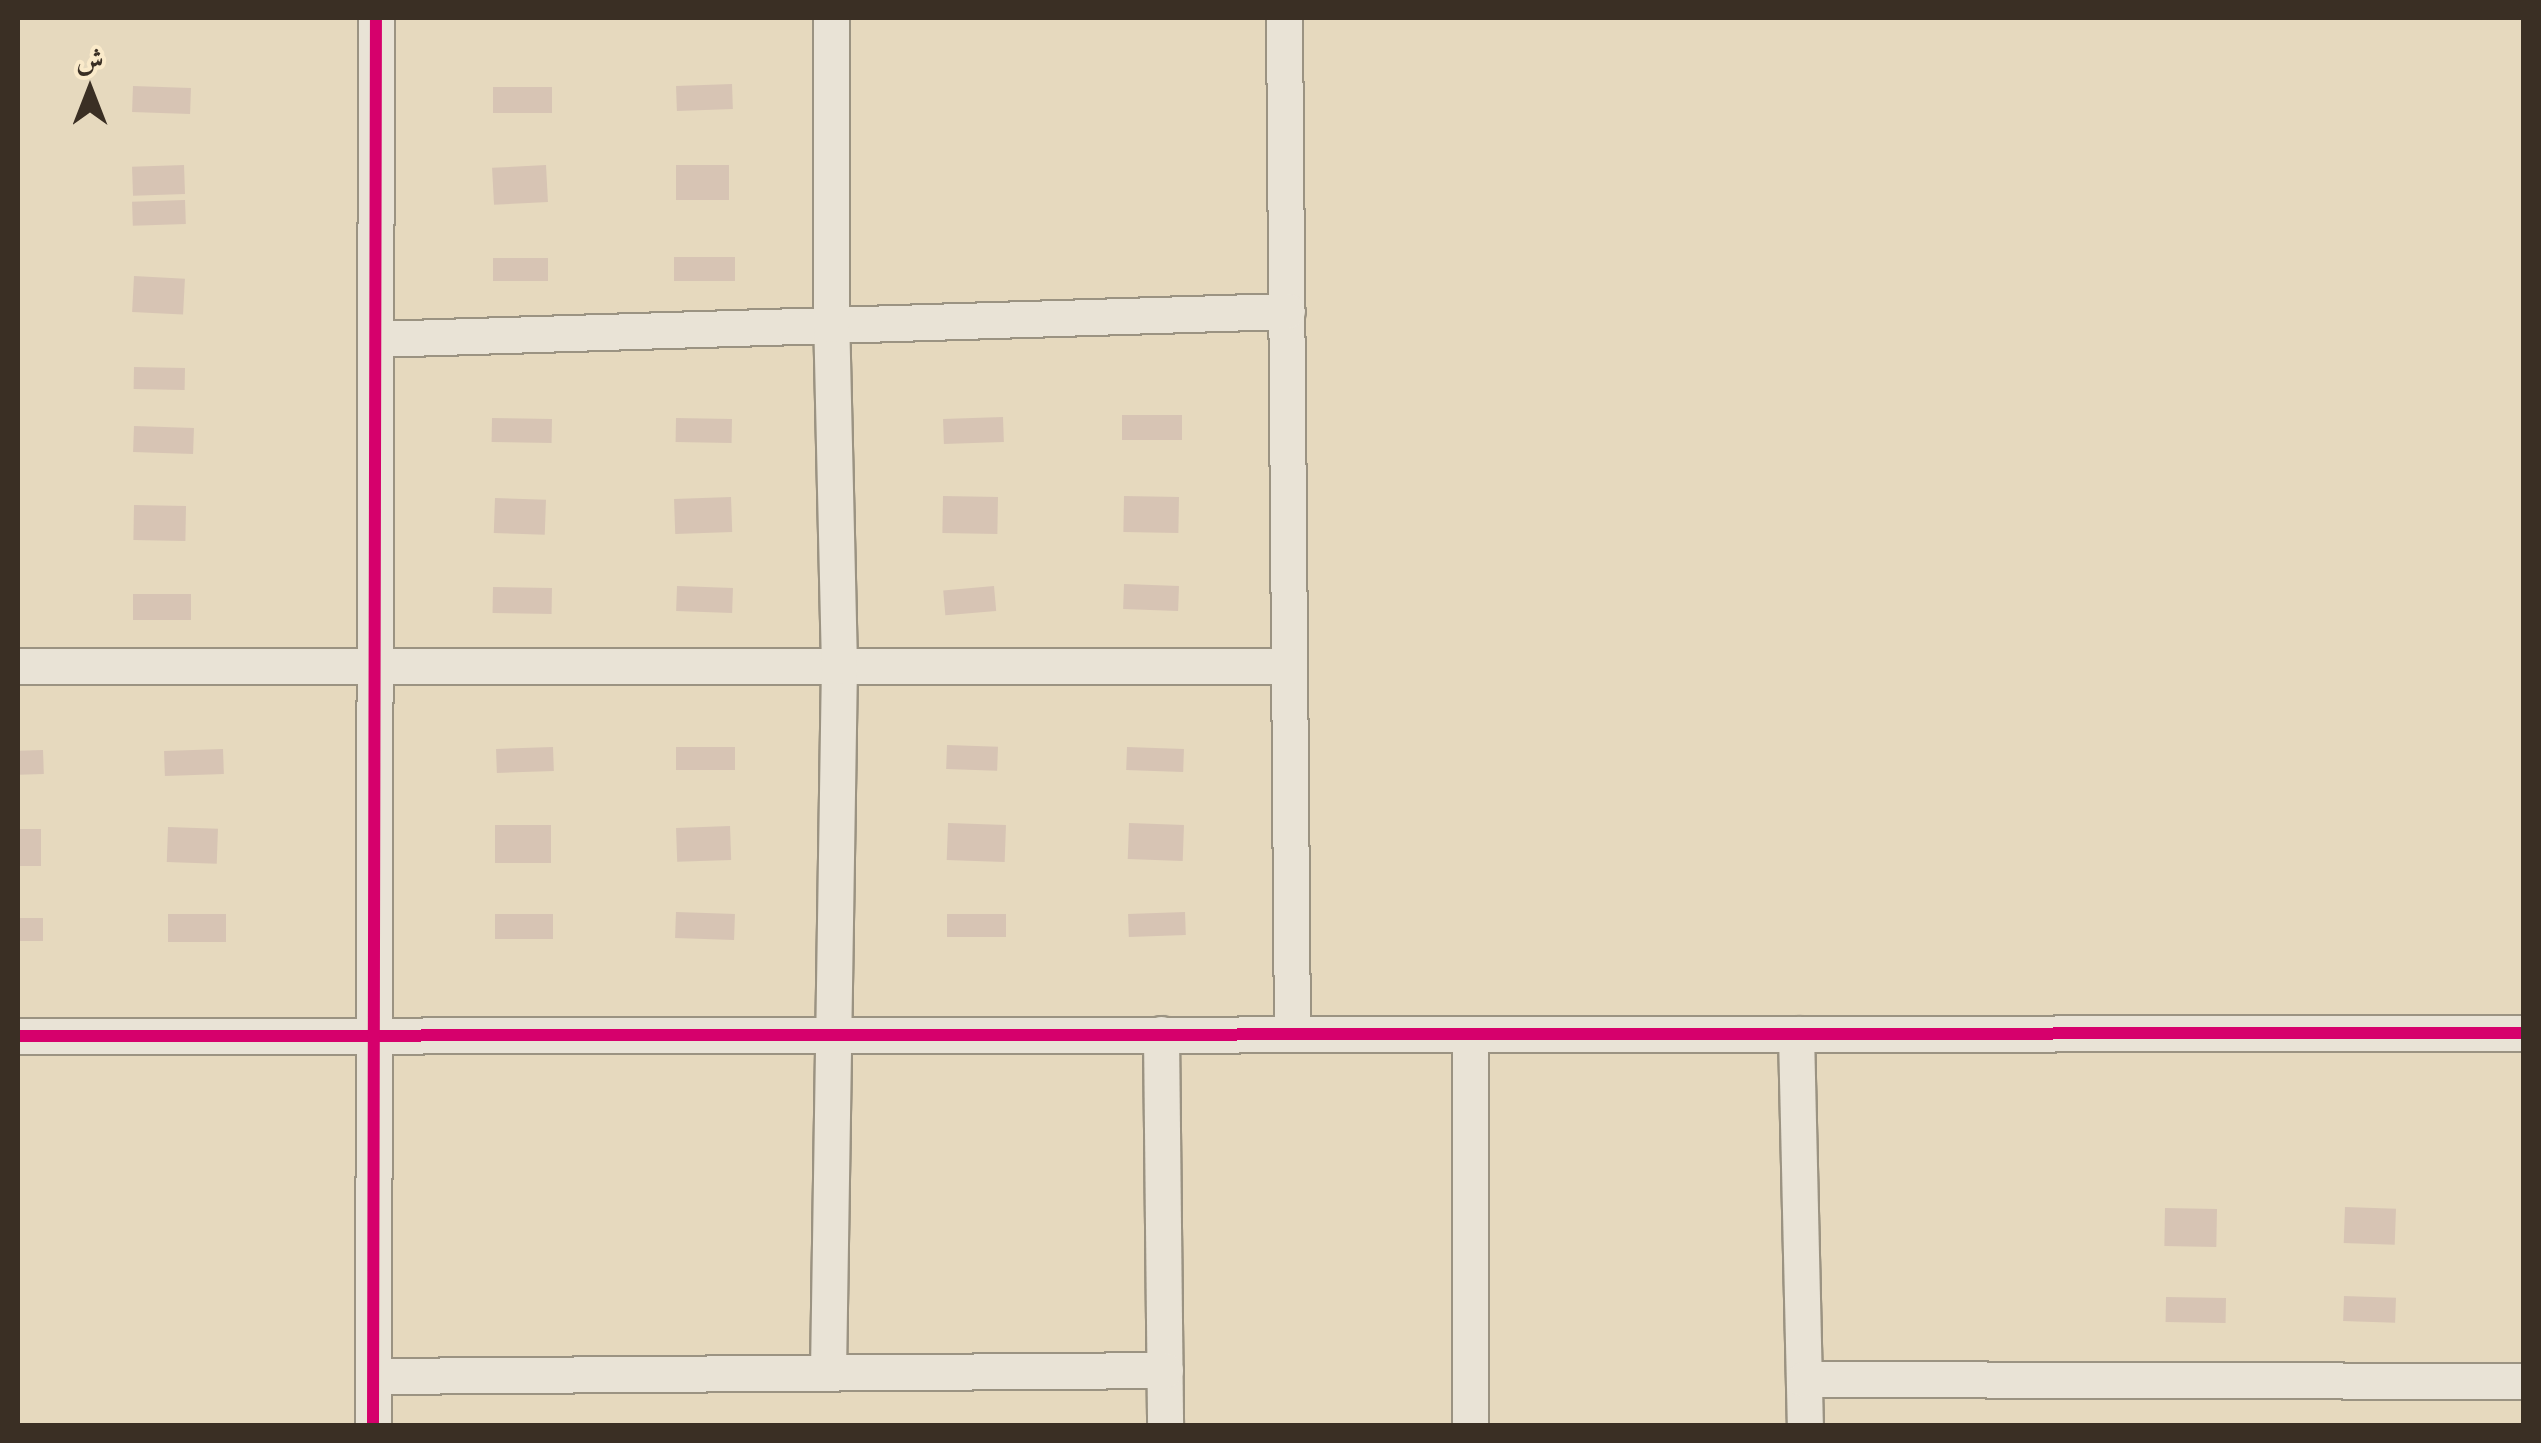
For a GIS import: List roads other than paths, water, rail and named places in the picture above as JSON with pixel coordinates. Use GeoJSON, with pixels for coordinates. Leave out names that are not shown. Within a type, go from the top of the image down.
{"type":"FeatureCollection","features":[{"type":"Feature","properties":{"kind":"street"},"geometry":{"type":"LineString","coordinates":[[374,1426],[376,18]]}},
{"type":"Feature","properties":{"kind":"street"},"geometry":{"type":"LineString","coordinates":[[828,1372],[839,666],[831,324],[831,18]]}},
{"type":"Feature","properties":{"kind":"street"},"geometry":{"type":"LineString","coordinates":[[1284,18],[1292,1034]]}},
{"type":"Feature","properties":{"kind":"street"},"geometry":{"type":"LineString","coordinates":[[376,339],[1287,311]]}},
{"type":"Feature","properties":{"kind":"street"},"geometry":{"type":"LineString","coordinates":[[18,666],[1289,666]]}},
{"type":"Feature","properties":{"kind":"street"},"geometry":{"type":"LineString","coordinates":[[18,1036],[2524,1033]]}},
{"type":"Feature","properties":{"kind":"street"},"geometry":{"type":"LineString","coordinates":[[1161,1034],[1165,1426]]}},
{"type":"Feature","properties":{"kind":"street"},"geometry":{"type":"LineString","coordinates":[[1470,1034],[1470,1426]]}},
{"type":"Feature","properties":{"kind":"street"},"geometry":{"type":"LineString","coordinates":[[1796,1034],[1805,1426]]}},
{"type":"Feature","properties":{"kind":"street"},"geometry":{"type":"LineString","coordinates":[[374,1376],[1164,1370]]}},
{"type":"Feature","properties":{"kind":"street"},"geometry":{"type":"LineString","coordinates":[[1804,1379],[2524,1381]]}}]}
